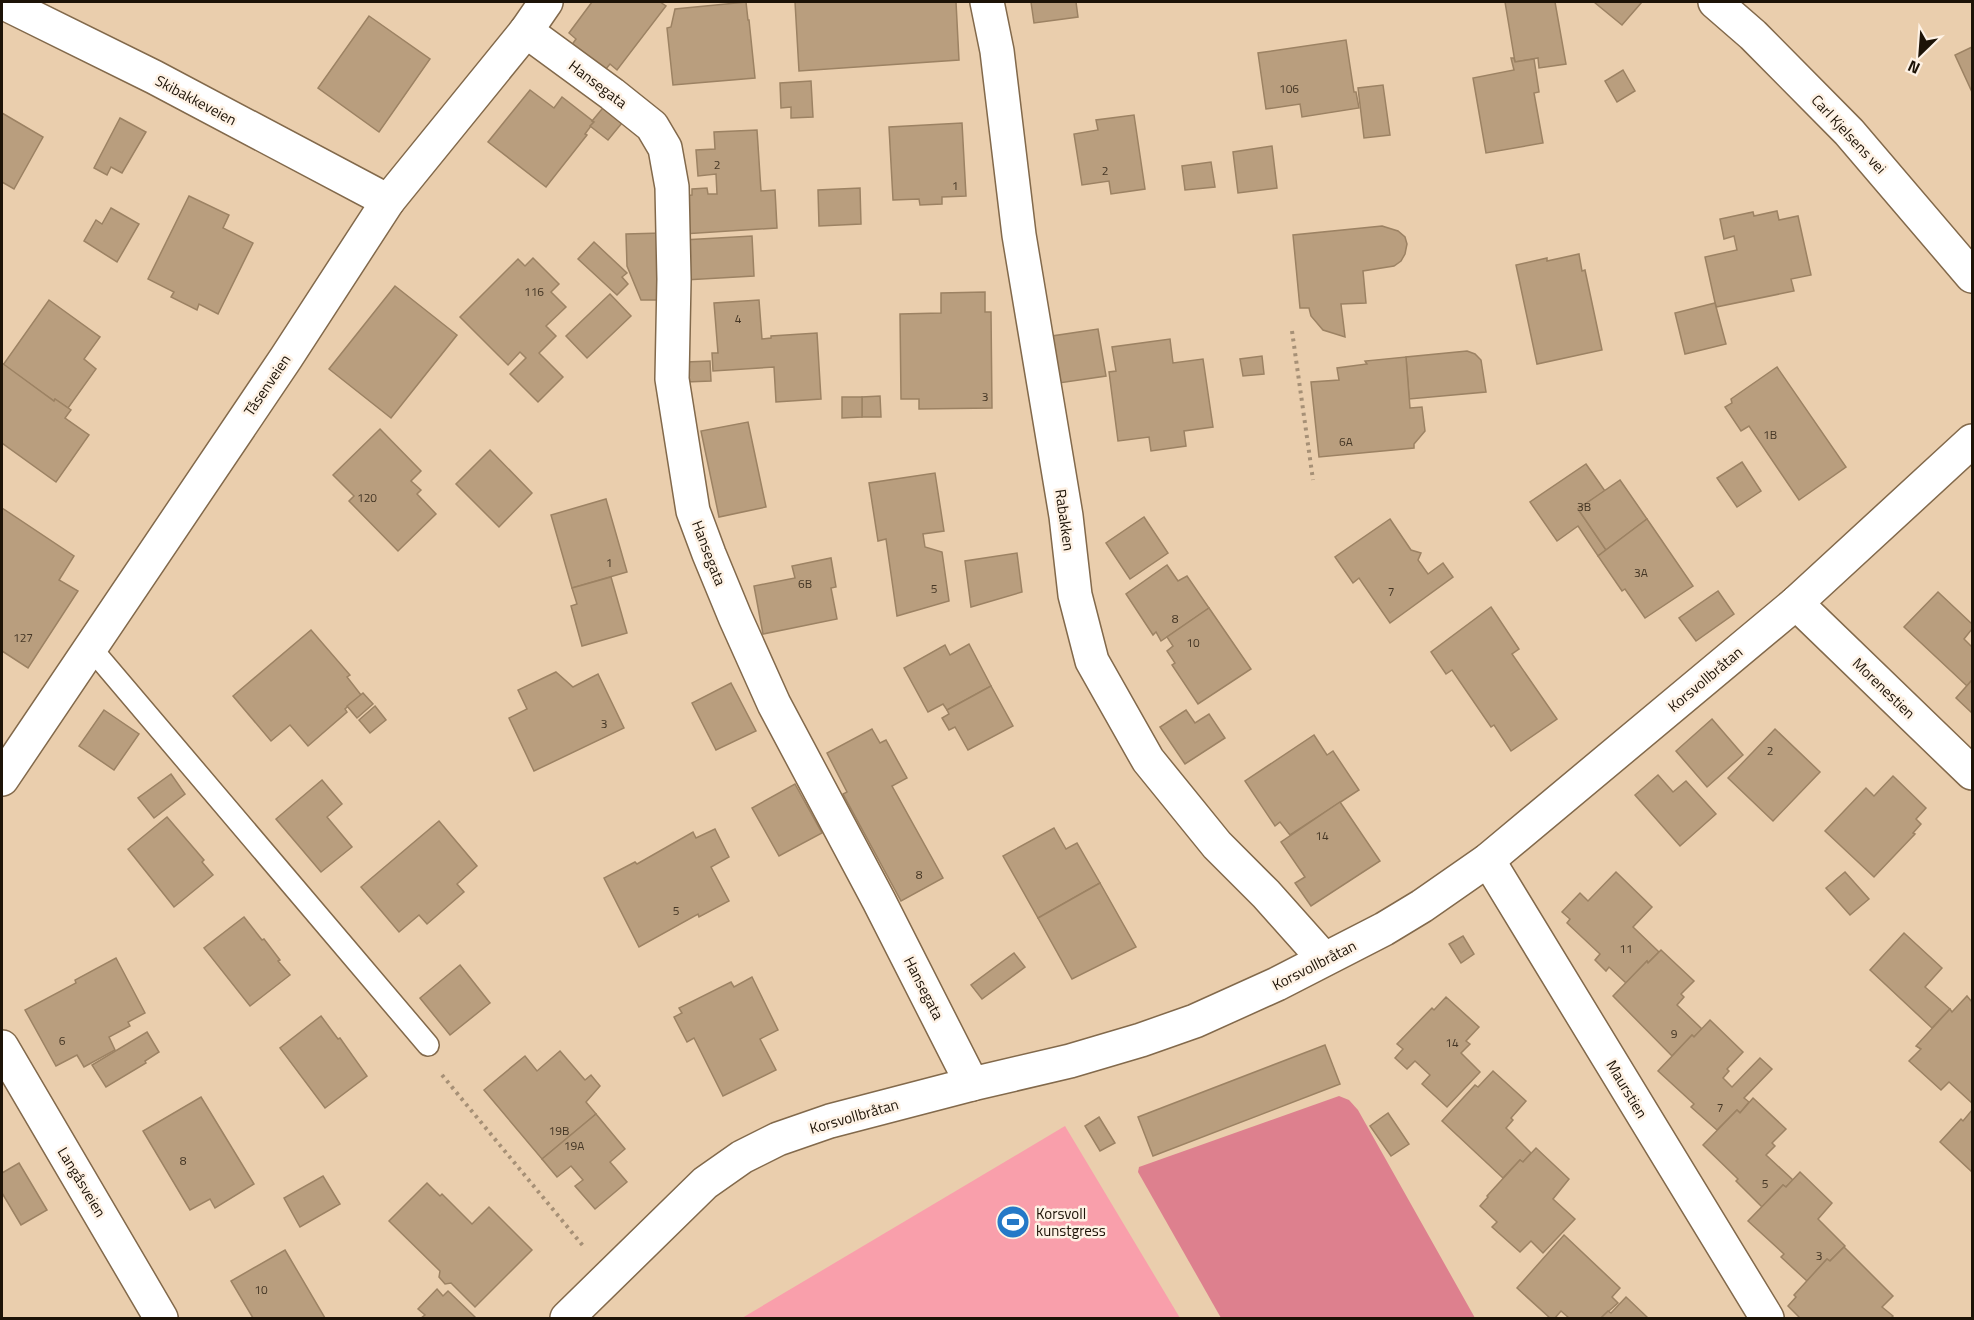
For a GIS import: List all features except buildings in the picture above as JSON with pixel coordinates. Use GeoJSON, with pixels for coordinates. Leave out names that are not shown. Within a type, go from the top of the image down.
{"type":"FeatureCollection","features":[{"type":"Feature","properties":{"kind":"street","name":"Skibakkeveien"},"geometry":{"type":"LineString","coordinates":[[2,2],[154,78],[388,201]]}},
{"type":"Feature","properties":{"kind":"street","name":"Tåsenveien"},"geometry":{"type":"LineString","coordinates":[[2,779],[286,358],[388,201],[526,31],[546,2]]}},
{"type":"Feature","properties":{"kind":"street","name":"Rabakken"},"geometry":{"type":"LineString","coordinates":[[987,2],[997,51],[1019,235],[1064,504],[1075,595],[1092,661],[1148,760],[1217,845],[1266,894],[1324,959]]}},
{"type":"Feature","properties":{"kind":"street","name":"Carl Kjelsens vei"},"geometry":{"type":"LineString","coordinates":[[1715,2],[1753,35],[1849,132],[1969,265]]}},
{"type":"Feature","properties":{"kind":"street","name":"Hansegata"},"geometry":{"type":"LineString","coordinates":[[526,31],[652,126],[665,148],[672,187],[674,279],[672,380],[693,511],[722,586],[774,704],[879,901],[972,1084]]}},
{"type":"Feature","properties":{"kind":"street","name":"Korsvollbråtan"},"geometry":{"type":"LineString","coordinates":[[567,1318],[705,1183],[742,1156],[778,1139],[830,1121],[1070,1061],[1152,1036],[1206,1016],[1277,984],[1422,906],[1488,860],[1796,603],[1972,441]]}},
{"type":"Feature","properties":{"kind":"street","name":"Morenestien"},"geometry":{"type":"LineString","coordinates":[[1796,603],[1972,773]]}},
{"type":"Feature","properties":{"kind":"street","name":"Maurstien"},"geometry":{"type":"LineString","coordinates":[[1488,860],[1767,1318]]}},
{"type":"Feature","properties":{"kind":"street","name":"Langåsveien"},"geometry":{"type":"LineString","coordinates":[[2,1047],[161,1318]]}},
{"type":"Feature","properties":{"kind":"lane"},"geometry":{"type":"LineString","coordinates":[[90,647],[428,1045]]}},
{"type":"Feature","properties":{"kind":"path"},"geometry":{"type":"LineString","coordinates":[[1292,331],[1313,480]]}},
{"type":"Feature","properties":{"kind":"path"},"geometry":{"type":"LineString","coordinates":[[428,1045],[424,1054],[609,1276]]}},
{"type":"Feature","properties":{"kind":"shaded area"},"geometry":{"type":"Polygon","coordinates":[[[1339,1096],[1349,1100],[1358,1110],[1475,1318],[1221,1318],[1138,1172],[1139,1167],[1339,1096]]]}},
{"type":"Feature","properties":{"kind":"shaded area","name":"Korsvoll kunstgress"},"geometry":{"type":"Polygon","coordinates":[[[1065,1126],[1180,1318],[742,1318],[1065,1126]]]}},
{"type":"Feature","properties":{"kind":"place","name":"Korsvoll kunstgress"},"geometry":{"type":"Point","coordinates":[1013,1222]}}]}
